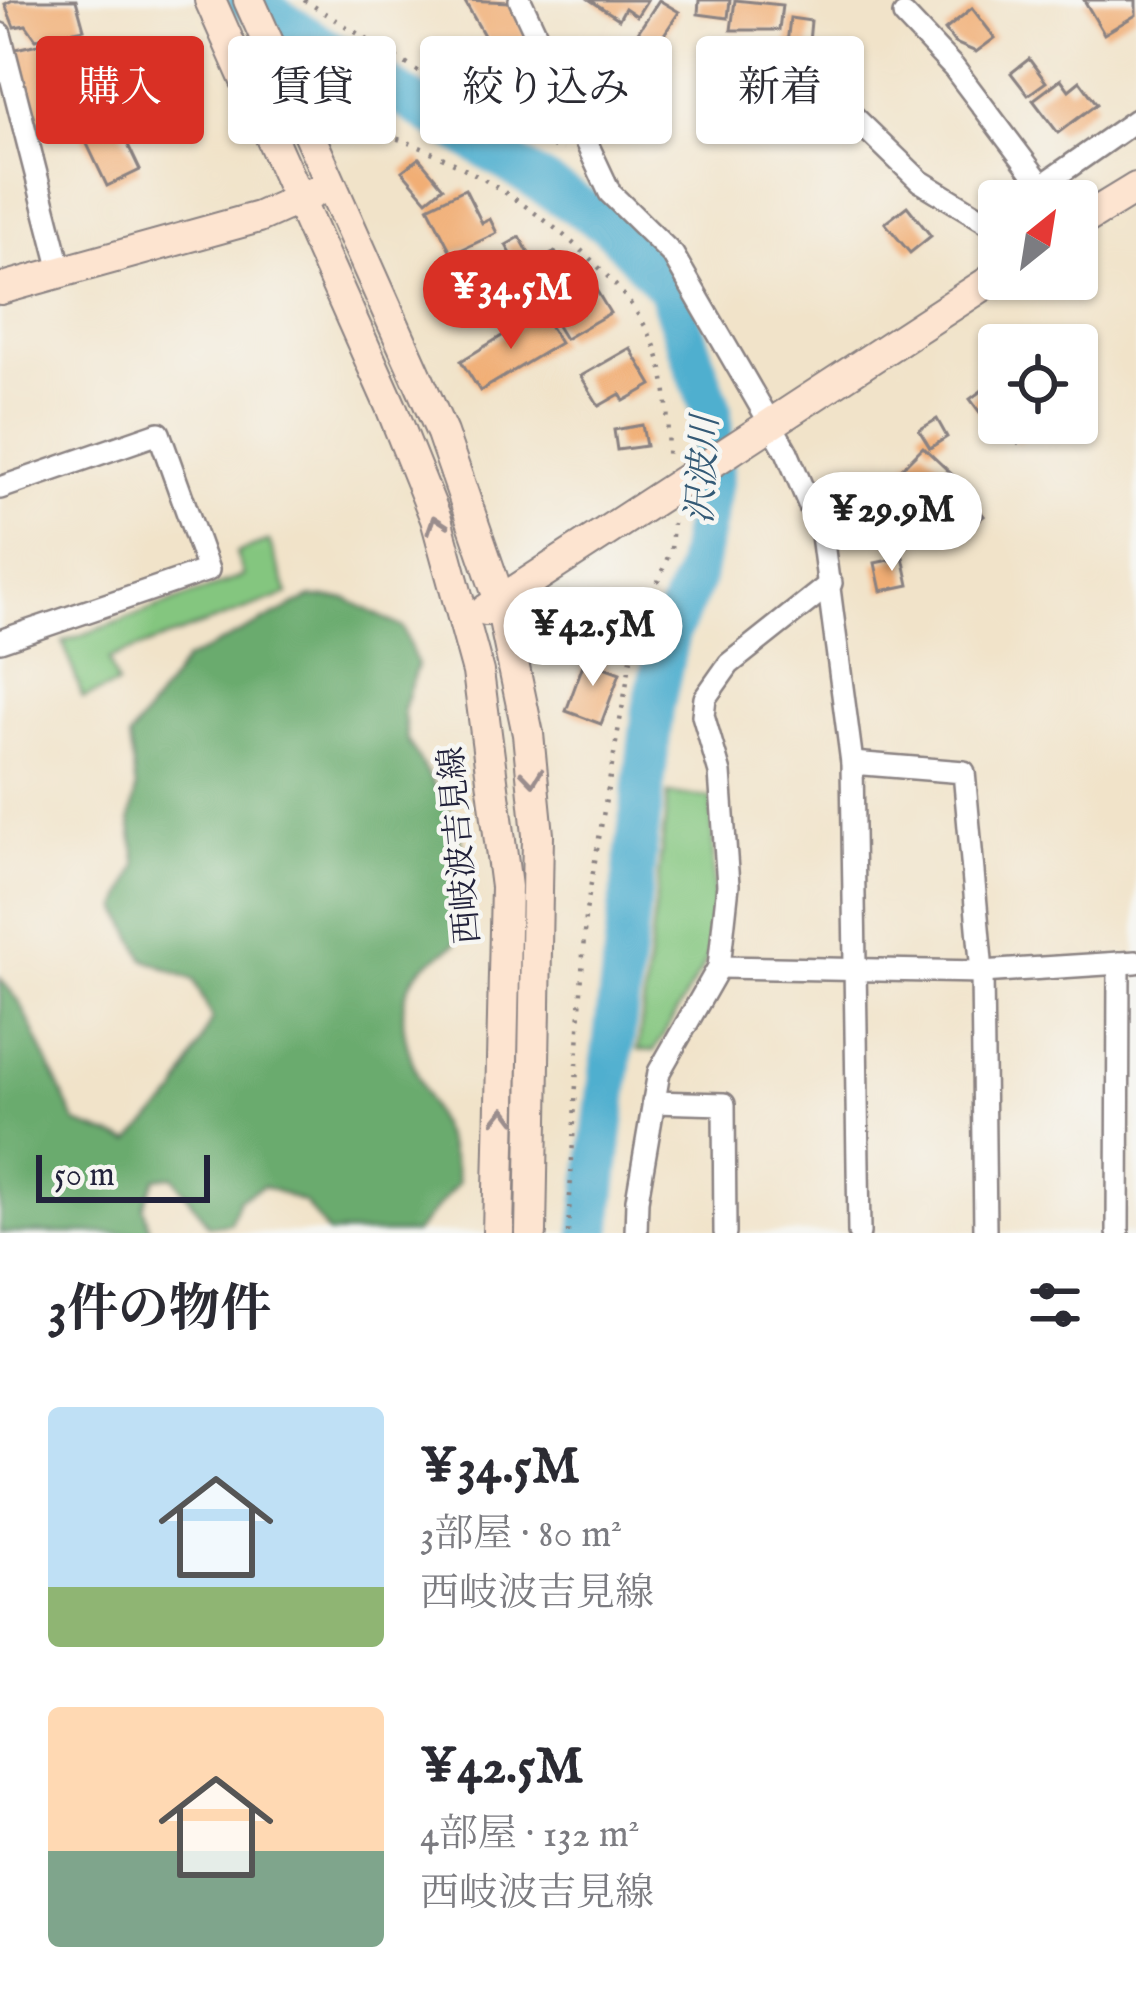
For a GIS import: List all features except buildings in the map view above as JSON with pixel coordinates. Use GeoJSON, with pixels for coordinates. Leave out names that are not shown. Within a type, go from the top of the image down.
{"type":"FeatureCollection","features":[{"type":"Feature","properties":{"kind":"main road","name":"西岐波吉見線"},"geometry":{"type":"LineString","coordinates":[[210,0],[421,482],[466,623],[496,776],[506,887],[498,1233]]}},
{"type":"Feature","properties":{"kind":"main road"},"geometry":{"type":"LineString","coordinates":[[249,0],[442,433],[500,601],[528,734],[538,835],[531,1233]]}},
{"type":"Feature","properties":{"kind":"main road"},"geometry":{"type":"LineString","coordinates":[[0,289],[259,218],[331,184]]}},
{"type":"Feature","properties":{"kind":"main road"},"geometry":{"type":"LineString","coordinates":[[1098,211],[1136,188]]}},
{"type":"Feature","properties":{"kind":"main road"},"geometry":{"type":"LineString","coordinates":[[466,623],[672,472],[758,432],[978,289]]}},
{"type":"Feature","properties":{"kind":"street"},"geometry":{"type":"LineString","coordinates":[[520,0],[610,193],[673,255],[758,432],[822,535],[852,764],[859,1233]]}},
{"type":"Feature","properties":{"kind":"street"},"geometry":{"type":"LineString","coordinates":[[904,15],[955,68],[1038,180]]}},
{"type":"Feature","properties":{"kind":"street"},"geometry":{"type":"LineString","coordinates":[[0,34],[61,271]]}},
{"type":"Feature","properties":{"kind":"street"},"geometry":{"type":"LineString","coordinates":[[1049,180],[1136,120]]}},
{"type":"Feature","properties":{"kind":"street"},"geometry":{"type":"LineString","coordinates":[[864,127],[920,181],[978,216]]}},
{"type":"Feature","properties":{"kind":"street"},"geometry":{"type":"LineString","coordinates":[[0,488],[159,433],[208,570],[0,641]]}},
{"type":"Feature","properties":{"kind":"street"},"geometry":{"type":"LineString","coordinates":[[637,1233],[658,1072],[719,967],[728,885],[720,773],[703,715],[705,698],[729,664],[832,584]]}},
{"type":"Feature","properties":{"kind":"street"},"geometry":{"type":"LineString","coordinates":[[852,764],[964,772],[982,972],[985,1233]]}},
{"type":"Feature","properties":{"kind":"street"},"geometry":{"type":"LineString","coordinates":[[719,967],[982,972],[1128,963],[1118,1233]]}},
{"type":"Feature","properties":{"kind":"street"},"geometry":{"type":"LineString","coordinates":[[652,1102],[724,1104],[725,1233]]}},
{"type":"Feature","properties":{"kind":"path"},"geometry":{"type":"LineString","coordinates":[[304,0],[514,131],[597,164]]}},
{"type":"Feature","properties":{"kind":"path"},"geometry":{"type":"LineString","coordinates":[[396,138],[422,146],[508,198],[576,245],[609,277],[641,320],[658,356],[668,408],[672,472]]}},
{"type":"Feature","properties":{"kind":"path"},"geometry":{"type":"LineString","coordinates":[[568,1233],[585,917],[634,642],[671,549],[673,523]]}},
{"type":"Feature","properties":{"kind":"green space"},"geometry":{"type":"Polygon","coordinates":[[[269,541],[288,594],[109,659],[117,685],[83,698],[63,642],[244,576],[236,553],[269,541]]]}},
{"type":"Feature","properties":{"kind":"green space"},"geometry":{"type":"Polygon","coordinates":[[[311,597],[347,599],[403,628],[417,665],[403,709],[407,740],[455,819],[467,866],[455,944],[418,972],[406,995],[403,1020],[408,1048],[453,1159],[458,1183],[415,1233],[328,1233],[305,1203],[264,1186],[239,1199],[230,1223],[209,1226],[173,1176],[156,1178],[143,1206],[151,1233],[0,1233],[0,978],[21,1004],[76,1123],[130,1142],[177,1094],[212,1018],[194,980],[144,959],[119,908],[137,865],[130,821],[136,789],[129,738],[185,661],[311,597]]]}},
{"type":"Feature","properties":{"kind":"green space"},"geometry":{"type":"Polygon","coordinates":[[[668,794],[712,798],[715,935],[707,960],[654,1051],[638,1050],[668,794]]]}},
{"type":"Feature","properties":{"kind":"waterway","name":"沢波川"},"geometry":{"type":"LineString","coordinates":[[248,0],[609,225],[668,288],[711,409],[713,476],[694,578],[669,633],[653,709],[591,1233]]}}]}
